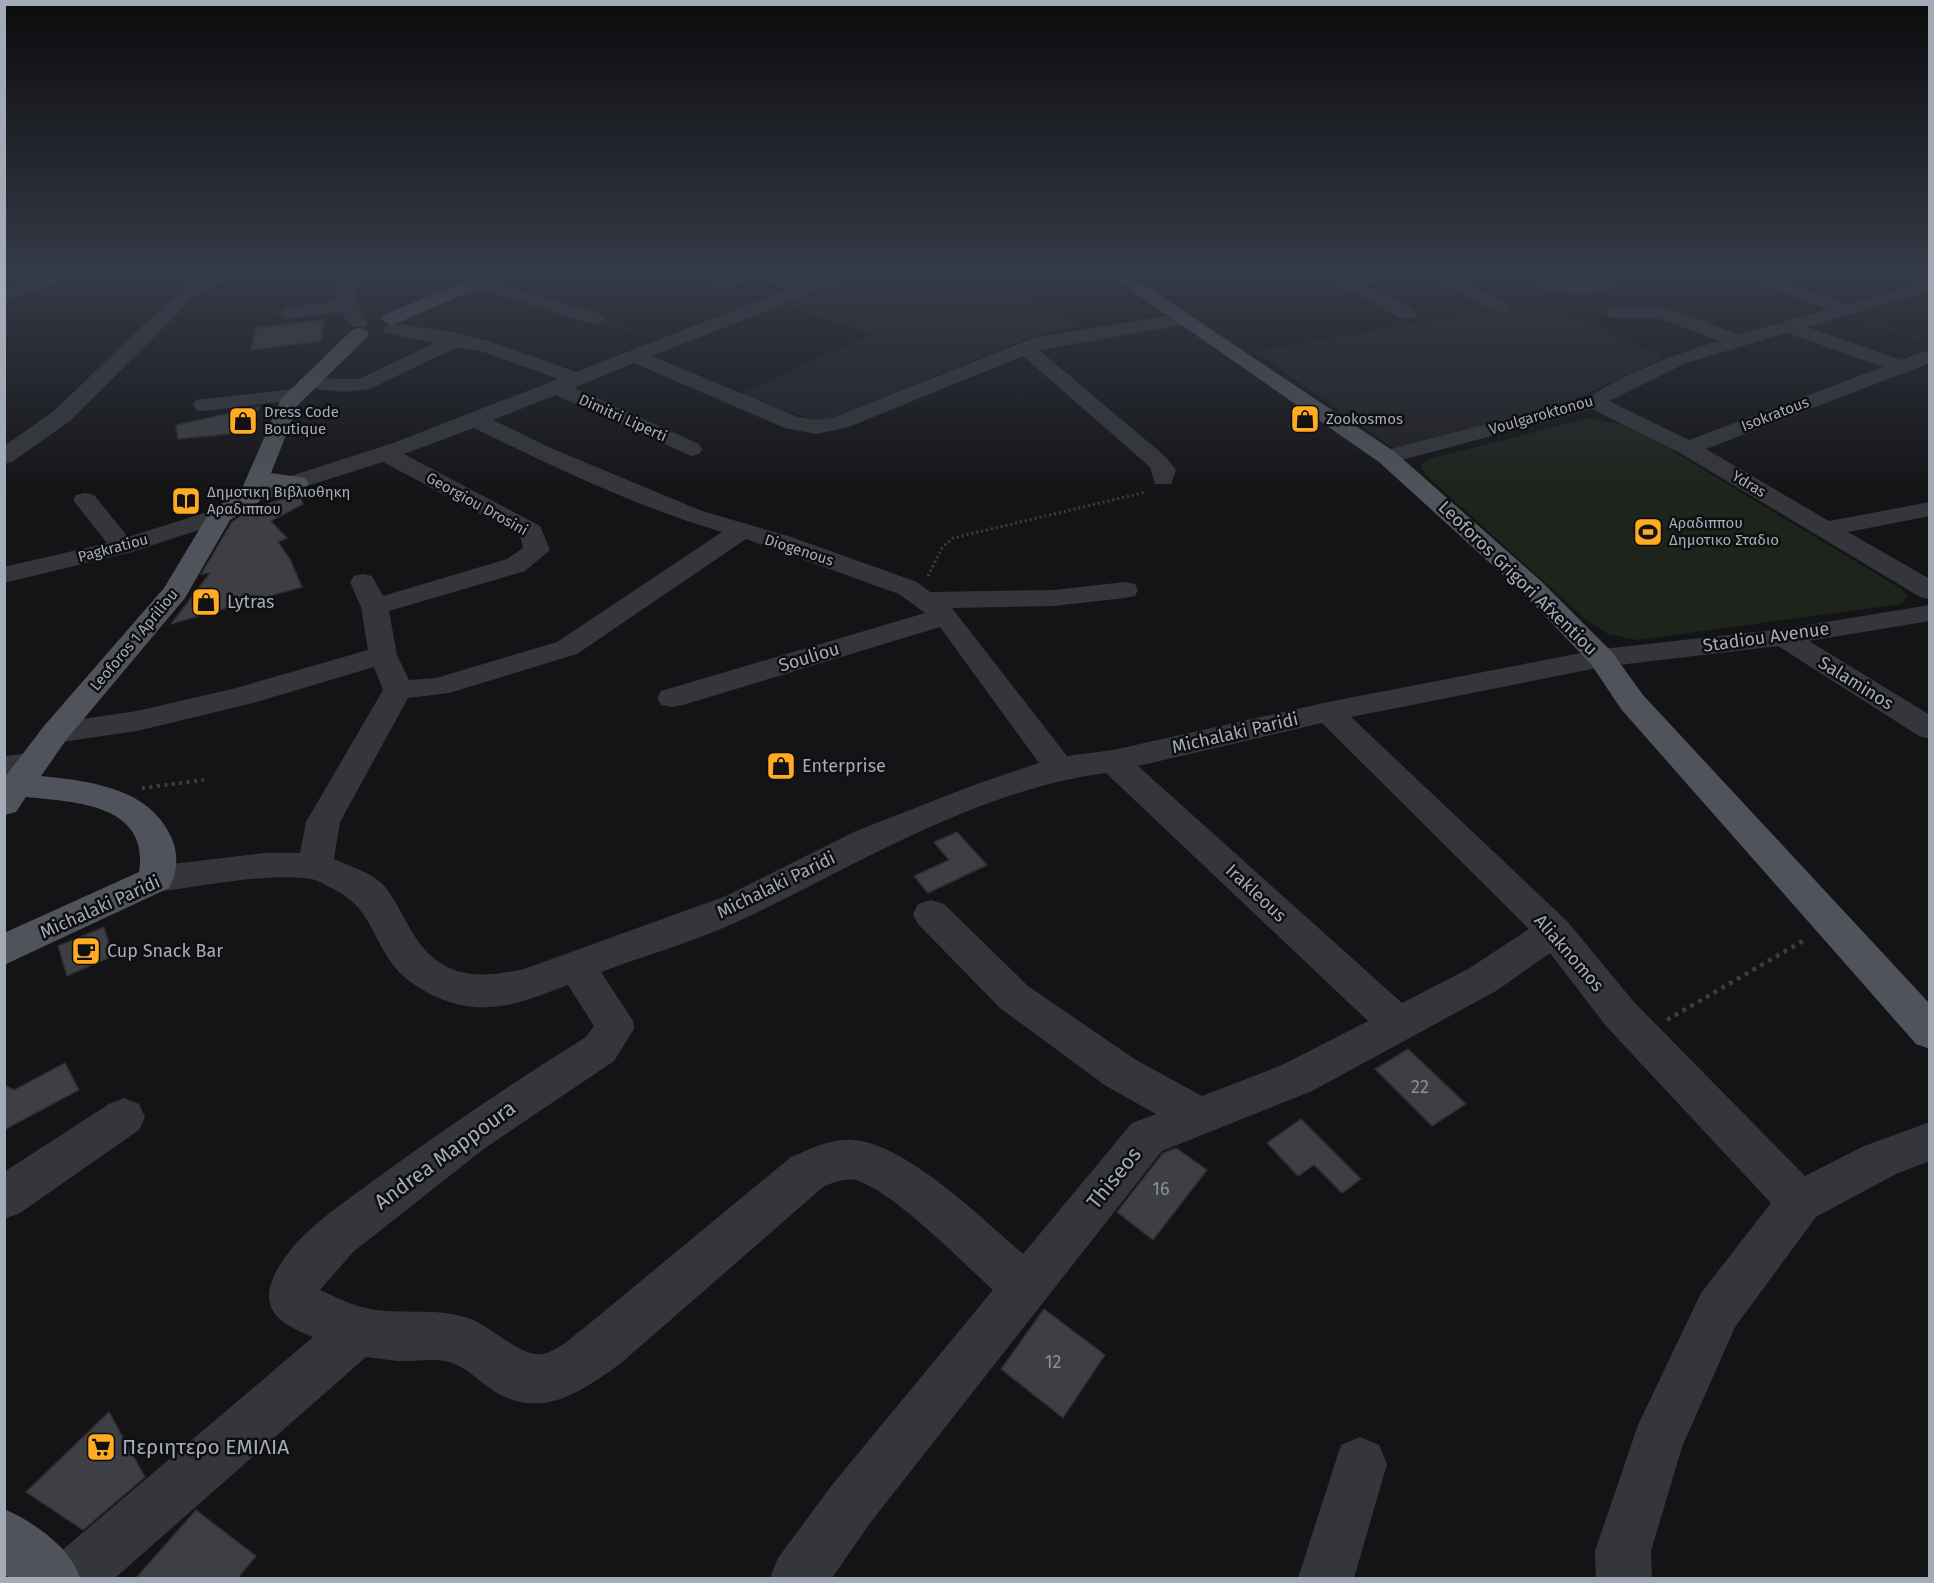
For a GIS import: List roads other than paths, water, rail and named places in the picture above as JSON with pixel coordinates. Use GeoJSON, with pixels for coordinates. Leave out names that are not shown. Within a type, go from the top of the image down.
{"type":"FeatureCollection","features":[{"type":"Feature","properties":{"kind":"main road"},"geometry":{"type":"LineString","coordinates":[[254,486],[280,416],[301,389],[340,348]]}},
{"type":"Feature","properties":{"kind":"main road","name":"Leoforos Grigori Afxentiou"},"geometry":{"type":"LineString","coordinates":[[1227,348],[1388,457],[1532,586],[1602,658],[1632,702],[1929,1032]]}},
{"type":"Feature","properties":{"kind":"main road","name":"Leoforos 1 Apriliou"},"geometry":{"type":"LineString","coordinates":[[15,780],[175,592],[220,515],[254,486]]}},
{"type":"Feature","properties":{"kind":"main road"},"geometry":{"type":"LineString","coordinates":[[15,780],[96,794],[131,809],[148,825],[158,846],[156,879]]}},
{"type":"Feature","properties":{"kind":"main road","name":"Michalaki Paridi"},"geometry":{"type":"LineString","coordinates":[[4,950],[156,879]]}},
{"type":"Feature","properties":{"kind":"main road"},"geometry":{"type":"LineString","coordinates":[[4,1537],[52,1578]]}},
{"type":"Feature","properties":{"kind":"street"},"geometry":{"type":"LineString","coordinates":[[4,457],[62,416],[126,348]]}},
{"type":"Feature","properties":{"kind":"street"},"geometry":{"type":"LineString","coordinates":[[204,405],[301,389],[363,385],[439,348]]}},
{"type":"Feature","properties":{"kind":"street"},"geometry":{"type":"LineString","coordinates":[[489,348],[576,379]]}},
{"type":"Feature","properties":{"kind":"street"},"geometry":{"type":"LineString","coordinates":[[254,486],[297,483],[473,419],[655,348]]}},
{"type":"Feature","properties":{"kind":"street"},"geometry":{"type":"LineString","coordinates":[[635,356],[793,423],[816,427],[841,422],[1025,348],[1158,462],[1164,470],[1164,479]]}},
{"type":"Feature","properties":{"kind":"street","name":"Voulgaroktonou"},"geometry":{"type":"LineString","coordinates":[[1388,457],[1594,402],[1616,388],[1679,359],[1717,348]]}},
{"type":"Feature","properties":{"kind":"street"},"geometry":{"type":"LineString","coordinates":[[1845,348],[1921,378]]}},
{"type":"Feature","properties":{"kind":"street","name":"Isokratous"},"geometry":{"type":"LineString","coordinates":[[1688,448],[1897,367],[1924,348]]}},
{"type":"Feature","properties":{"kind":"street","name":"Dimitri Liperti"},"geometry":{"type":"LineString","coordinates":[[555,387],[691,449]]}},
{"type":"Feature","properties":{"kind":"street","name":"Ydras"},"geometry":{"type":"LineString","coordinates":[[1594,402],[1688,448],[1929,591]]}},
{"type":"Feature","properties":{"kind":"street","name":"Diogenous"},"geometry":{"type":"LineString","coordinates":[[473,419],[545,453],[651,498],[740,532],[782,542],[926,601]]}},
{"type":"Feature","properties":{"kind":"street","name":"Georgiou Drosini"},"geometry":{"type":"LineString","coordinates":[[382,452],[531,531],[537,550],[516,565],[369,595],[383,655]]}},
{"type":"Feature","properties":{"kind":"street"},"geometry":{"type":"LineString","coordinates":[[85,500],[123,547]]}},
{"type":"Feature","properties":{"kind":"street"},"geometry":{"type":"LineString","coordinates":[[1825,529],[1929,510]]}},
{"type":"Feature","properties":{"kind":"street","name":"Pagkratiou"},"geometry":{"type":"LineString","coordinates":[[4,575],[123,547],[220,515]]}},
{"type":"Feature","properties":{"kind":"street"},"geometry":{"type":"LineString","coordinates":[[398,690],[438,687],[567,648],[740,532]]}},
{"type":"Feature","properties":{"kind":"street"},"geometry":{"type":"LineString","coordinates":[[926,601],[1053,597],[1125,590]]}},
{"type":"Feature","properties":{"kind":"street"},"geometry":{"type":"LineString","coordinates":[[926,601],[1059,768]]}},
{"type":"Feature","properties":{"kind":"street","name":"Souliou"},"geometry":{"type":"LineString","coordinates":[[672,698],[926,601]]}},
{"type":"Feature","properties":{"kind":"street","name":"Stadiou Avenue"},"geometry":{"type":"LineString","coordinates":[[1602,658],[1783,637],[1929,613]]}},
{"type":"Feature","properties":{"kind":"street","name":"Salaminos"},"geometry":{"type":"LineString","coordinates":[[1783,637],[1929,729]]}},
{"type":"Feature","properties":{"kind":"street"},"geometry":{"type":"LineString","coordinates":[[55,733],[137,721],[242,696],[383,655],[398,690]]}},
{"type":"Feature","properties":{"kind":"street","name":"Michalaki Paridi"},"geometry":{"type":"LineString","coordinates":[[156,879],[265,866],[315,866],[351,881],[372,896],[412,961],[436,979],[462,991],[493,992],[527,984],[740,906],[868,840],[986,793],[1059,768],[1113,761],[1328,712],[1602,658]]}},
{"type":"Feature","properties":{"kind":"street"},"geometry":{"type":"LineString","coordinates":[[315,866],[323,822],[398,690]]}},
{"type":"Feature","properties":{"kind":"street","name":"Aliaknomos"},"geometry":{"type":"LineString","coordinates":[[1328,712],[1554,931],[1640,1035],[1800,1202]]}},
{"type":"Feature","properties":{"kind":"street","name":"Irakleous"},"geometry":{"type":"LineString","coordinates":[[1113,761],[1399,1025]]}},
{"type":"Feature","properties":{"kind":"street"},"geometry":{"type":"LineString","coordinates":[[931,914],[1014,997],[1121,1073],[1197,1115]]}},
{"type":"Feature","properties":{"kind":"street","name":"Thiseos"},"geometry":{"type":"LineString","coordinates":[[798,1578],[851,1504],[1147,1137],[1197,1115],[1297,1077],[1482,980],[1554,931]]}},
{"type":"Feature","properties":{"kind":"street","name":"Andrea Mappoura"},"geometry":{"type":"LineString","coordinates":[[576,966],[613,1021],[614,1029],[609,1039],[600,1049],[470,1134],[337,1236],[309,1263],[295,1284],[293,1298],[300,1306],[358,1331],[399,1336],[438,1335],[469,1343],[516,1376],[540,1380],[567,1370],[602,1346],[807,1172],[830,1162],[856,1160],[879,1168],[895,1177],[1025,1287]]}},
{"type":"Feature","properties":{"kind":"street"},"geometry":{"type":"LineString","coordinates":[[4,1198],[124,1117]]}},
{"type":"Feature","properties":{"kind":"street"},"geometry":{"type":"LineString","coordinates":[[1624,1578],[1623,1551],[1657,1444],[1718,1310],[1800,1202],[1880,1160],[1929,1141]]}},
{"type":"Feature","properties":{"kind":"street"},"geometry":{"type":"LineString","coordinates":[[73,1578],[358,1331]]}},
{"type":"Feature","properties":{"kind":"street"},"geometry":{"type":"LineString","coordinates":[[1326,1578],[1360,1464]]}},
{"type":"Feature","properties":{"kind":"place","name":"Zookosmos"},"geometry":{"type":"Point","coordinates":[1305,419]}},
{"type":"Feature","properties":{"kind":"place","name":"Dress Code Boutique"},"geometry":{"type":"Point","coordinates":[243,421]}},
{"type":"Feature","properties":{"kind":"place","name":"Δημοτικη Βιβλιοθηκη Αραδιππου"},"geometry":{"type":"Point","coordinates":[186,501]}},
{"type":"Feature","properties":{"kind":"place","name":"Αραδιππου Δημοτικο Σταδιο"},"geometry":{"type":"Point","coordinates":[1648,532]}},
{"type":"Feature","properties":{"kind":"place","name":"Lytras"},"geometry":{"type":"Point","coordinates":[206,602]}},
{"type":"Feature","properties":{"kind":"place","name":"Enterprise"},"geometry":{"type":"Point","coordinates":[781,766]}},
{"type":"Feature","properties":{"kind":"place","name":"Cup Snack Bar"},"geometry":{"type":"Point","coordinates":[86,951]}},
{"type":"Feature","properties":{"kind":"place","name":"Περιητερο ΕΜΙΛΙΑ"},"geometry":{"type":"Point","coordinates":[101,1447]}}]}
